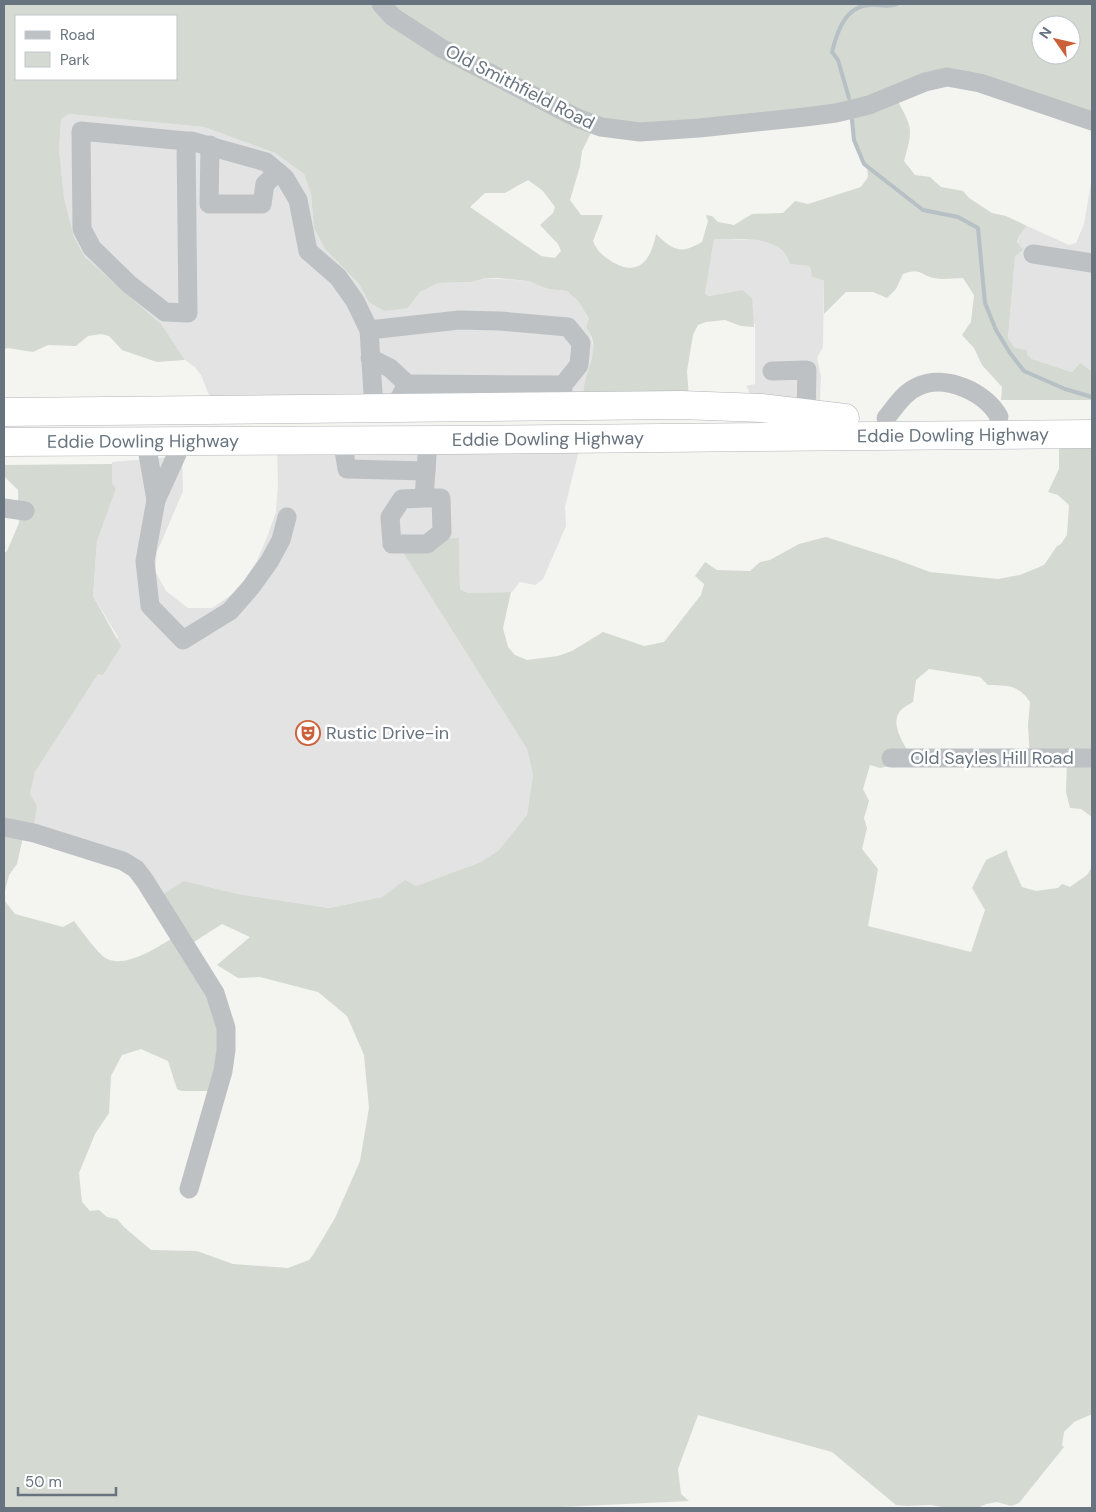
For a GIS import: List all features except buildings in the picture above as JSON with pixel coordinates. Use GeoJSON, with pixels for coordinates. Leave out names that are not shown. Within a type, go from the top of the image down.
{"type":"FeatureCollection","features":[{"type":"Feature","properties":{"kind":"highway"},"geometry":{"type":"LineString","coordinates":[[4,412],[386,409],[562,396],[681,405],[761,408],[845,418]]}},
{"type":"Feature","properties":{"kind":"highway","name":"Eddie Dowling Highway"},"geometry":{"type":"LineString","coordinates":[[4,425],[1092,417]]}},
{"type":"Feature","properties":{"kind":"highway","name":"Eddie Dowling Highway"},"geometry":{"type":"LineString","coordinates":[[4,442],[437,441],[1092,434]]}},
{"type":"Feature","properties":{"kind":"highway"},"geometry":{"type":"LineString","coordinates":[[4,456],[344,451],[437,441]]}},
{"type":"Feature","properties":{"kind":"street","name":"Old Smithfield Road"},"geometry":{"type":"LineString","coordinates":[[381,4],[393,17],[441,48],[577,118],[601,127],[632,132],[675,130],[828,114],[869,106],[925,82],[947,76],[980,83],[1092,121]]}},
{"type":"Feature","properties":{"kind":"street"},"geometry":{"type":"LineString","coordinates":[[186,141],[188,313],[164,312],[129,284],[92,248],[82,229],[81,131],[186,141],[210,145],[266,162],[285,178],[298,200],[308,251],[338,277],[355,301],[368,330],[370,358],[386,409],[397,403],[407,384]]}},
{"type":"Feature","properties":{"kind":"street"},"geometry":{"type":"LineString","coordinates":[[210,145],[209,204],[262,204],[265,184],[278,172]]}},
{"type":"Feature","properties":{"kind":"street"},"geometry":{"type":"LineString","coordinates":[[1033,254],[1092,263]]}},
{"type":"Feature","properties":{"kind":"street"},"geometry":{"type":"LineString","coordinates":[[368,330],[459,320],[500,321],[568,327],[581,343],[579,364],[562,396],[407,384],[390,368],[370,358]]}},
{"type":"Feature","properties":{"kind":"street"},"geometry":{"type":"LineString","coordinates":[[772,371],[807,370],[806,414]]}},
{"type":"Feature","properties":{"kind":"street"},"geometry":{"type":"LineString","coordinates":[[424,498],[426,471],[437,441]]}},
{"type":"Feature","properties":{"kind":"street"},"geometry":{"type":"LineString","coordinates":[[344,451],[347,469],[426,471]]}},
{"type":"Feature","properties":{"kind":"street"},"geometry":{"type":"LineString","coordinates":[[148,454],[156,500]]}},
{"type":"Feature","properties":{"kind":"street"},"geometry":{"type":"LineString","coordinates":[[177,454],[156,500],[145,561],[146,584],[150,606],[168,622],[183,640],[230,611],[251,587],[269,562],[281,540],[287,517]]}},
{"type":"Feature","properties":{"kind":"street"},"geometry":{"type":"LineString","coordinates":[[4,508],[25,511]]}},
{"type":"Feature","properties":{"kind":"street","name":"Old Sayles Hill Road"},"geometry":{"type":"LineString","coordinates":[[891,758],[1092,758]]}},
{"type":"Feature","properties":{"kind":"street"},"geometry":{"type":"LineString","coordinates":[[4,827],[34,833],[123,862],[136,869],[216,993],[226,1028],[226,1050],[223,1071],[189,1189]]}},
{"type":"Feature","properties":{"kind":"shaded area"},"geometry":{"type":"Polygon","coordinates":[[[69,114],[204,127],[275,153],[304,174],[311,194],[314,228],[325,249],[359,284],[369,302],[408,308],[420,292],[438,283],[472,282],[485,278],[528,281],[548,289],[567,291],[578,301],[589,320],[586,328],[590,332],[594,351],[584,384],[584,402],[211,400],[201,375],[195,367],[185,360],[162,325],[85,257],[74,237],[64,198],[59,149],[61,119],[69,114]]]}},
{"type":"Feature","properties":{"kind":"shaded area"},"geometry":{"type":"Polygon","coordinates":[[[1092,178],[1092,371],[1080,363],[1072,372],[1032,359],[1015,348],[1008,338],[1015,256],[1019,236],[1027,226],[1069,245],[1076,243],[1084,224],[1092,178]]]}},
{"type":"Feature","properties":{"kind":"shaded area"},"geometry":{"type":"Polygon","coordinates":[[[714,239],[763,240],[775,244],[787,256],[790,264],[809,266],[824,280],[823,347],[817,358],[821,376],[820,401],[748,401],[749,390],[746,386],[755,384],[755,325],[742,290],[707,296],[705,292],[714,239]]]}},
{"type":"Feature","properties":{"kind":"shaded area"},"geometry":{"type":"Polygon","coordinates":[[[277,448],[579,450],[565,507],[566,526],[543,579],[535,585],[520,582],[512,592],[468,593],[460,589],[459,538],[395,540],[527,749],[533,775],[527,815],[499,850],[481,862],[416,886],[405,881],[382,897],[329,908],[238,894],[184,881],[155,899],[134,873],[32,836],[30,794],[35,772],[98,674],[118,637],[93,596],[97,541],[116,489],[112,483],[112,462],[182,456],[183,491],[157,552],[155,571],[166,591],[188,608],[212,608],[238,590],[257,561],[267,537],[276,512],[278,483],[277,448]]]}},
{"type":"Feature","properties":{"kind":"green space"},"geometry":{"type":"Polygon","coordinates":[[[4,4],[1092,4],[1092,125],[949,77],[895,96],[910,127],[904,161],[915,175],[930,177],[941,187],[963,191],[969,198],[992,213],[1006,216],[1027,226],[1017,242],[1023,250],[1015,256],[1008,338],[1015,348],[1027,350],[1027,354],[1032,359],[1072,372],[1080,363],[1092,371],[1092,400],[1001,400],[1002,387],[982,365],[974,348],[962,335],[971,322],[974,295],[963,278],[937,279],[917,271],[909,272],[903,274],[896,289],[887,298],[873,292],[846,292],[824,314],[824,280],[812,277],[809,266],[790,264],[785,254],[770,243],[750,239],[714,239],[705,293],[708,296],[742,290],[752,298],[754,327],[741,326],[725,320],[698,325],[693,335],[687,371],[689,398],[584,402],[584,386],[593,354],[593,341],[586,328],[589,319],[578,301],[567,291],[548,289],[528,281],[498,278],[485,278],[472,282],[438,283],[420,292],[408,308],[385,311],[369,302],[359,284],[325,249],[314,228],[311,194],[304,174],[275,153],[204,127],[69,114],[61,119],[59,149],[64,198],[74,237],[85,257],[162,325],[185,360],[157,362],[122,350],[109,336],[101,334],[88,336],[76,346],[48,345],[33,352],[4,349],[4,4]],[[848,112],[594,127],[582,151],[580,166],[570,200],[581,215],[603,215],[593,241],[600,252],[620,266],[636,267],[647,259],[654,244],[656,234],[667,244],[677,249],[688,248],[702,242],[708,221],[706,215],[712,216],[718,222],[734,225],[752,214],[783,213],[795,201],[808,204],[861,187],[868,177],[867,166],[856,146],[848,112]],[[528,180],[505,193],[485,193],[470,207],[541,256],[555,258],[561,251],[558,244],[540,225],[553,213],[555,207],[543,191],[528,180]]]}},
{"type":"Feature","properties":{"kind":"green space"},"geometry":{"type":"Polygon","coordinates":[[[1092,437],[1092,817],[1081,809],[1070,808],[1066,792],[1067,762],[1030,759],[1028,725],[1030,702],[1026,696],[1012,687],[988,685],[980,677],[929,669],[916,680],[913,702],[902,709],[896,721],[899,735],[914,761],[880,768],[870,765],[863,789],[869,801],[864,818],[867,828],[862,849],[878,869],[868,926],[971,952],[985,910],[972,888],[986,860],[1007,850],[1022,887],[1036,891],[1058,888],[1062,884],[1070,887],[1087,875],[1092,867],[1092,1414],[1074,1422],[1064,1432],[1062,1445],[1064,1447],[1019,1503],[1011,1506],[997,1502],[977,1508],[896,1505],[832,1452],[698,1415],[678,1469],[681,1494],[689,1501],[540,1508],[4,1508],[4,900],[15,914],[63,927],[74,921],[104,957],[112,961],[121,961],[141,956],[176,936],[155,899],[184,881],[238,894],[329,908],[382,897],[405,880],[416,886],[481,862],[499,850],[527,815],[533,775],[527,749],[396,539],[459,538],[460,589],[468,593],[511,592],[503,628],[508,647],[515,655],[527,660],[558,656],[572,651],[603,632],[644,646],[664,642],[701,595],[704,584],[695,576],[705,562],[717,570],[750,571],[760,562],[770,560],[799,544],[826,537],[930,572],[998,579],[1020,575],[1044,565],[1067,535],[1069,505],[1058,495],[1048,492],[1059,469],[1059,438],[1092,437]],[[222,924],[186,947],[223,1021],[217,1091],[181,1091],[177,1089],[168,1061],[141,1049],[122,1055],[111,1076],[109,1113],[95,1134],[79,1173],[82,1202],[90,1211],[99,1210],[107,1217],[117,1219],[151,1250],[197,1251],[233,1264],[288,1268],[309,1260],[313,1255],[335,1218],[360,1161],[369,1108],[364,1055],[347,1016],[318,992],[260,977],[238,978],[217,965],[250,937],[222,924]]]}},
{"type":"Feature","properties":{"kind":"green space"},"geometry":{"type":"Polygon","coordinates":[[[112,464],[112,483],[116,489],[97,541],[93,596],[121,646],[103,675],[98,674],[35,772],[30,794],[37,806],[32,836],[23,837],[17,864],[9,875],[4,895],[4,553],[7,551],[19,523],[18,490],[4,476],[4,465],[112,464]]]}},
{"type":"Feature","properties":{"kind":"waterway"},"geometry":{"type":"LineString","coordinates":[[849,98],[838,60],[832,52],[844,21],[848,15],[861,6],[889,6],[897,4]]}},
{"type":"Feature","properties":{"kind":"waterway"},"geometry":{"type":"LineString","coordinates":[[852,120],[854,140],[864,164],[923,210],[958,217],[978,228],[985,303],[996,330],[1024,371],[1065,389],[1092,397]]}},
{"type":"Feature","properties":{"kind":"place","name":"Rustic Drive-in"},"geometry":{"type":"Point","coordinates":[308,733]}}]}
